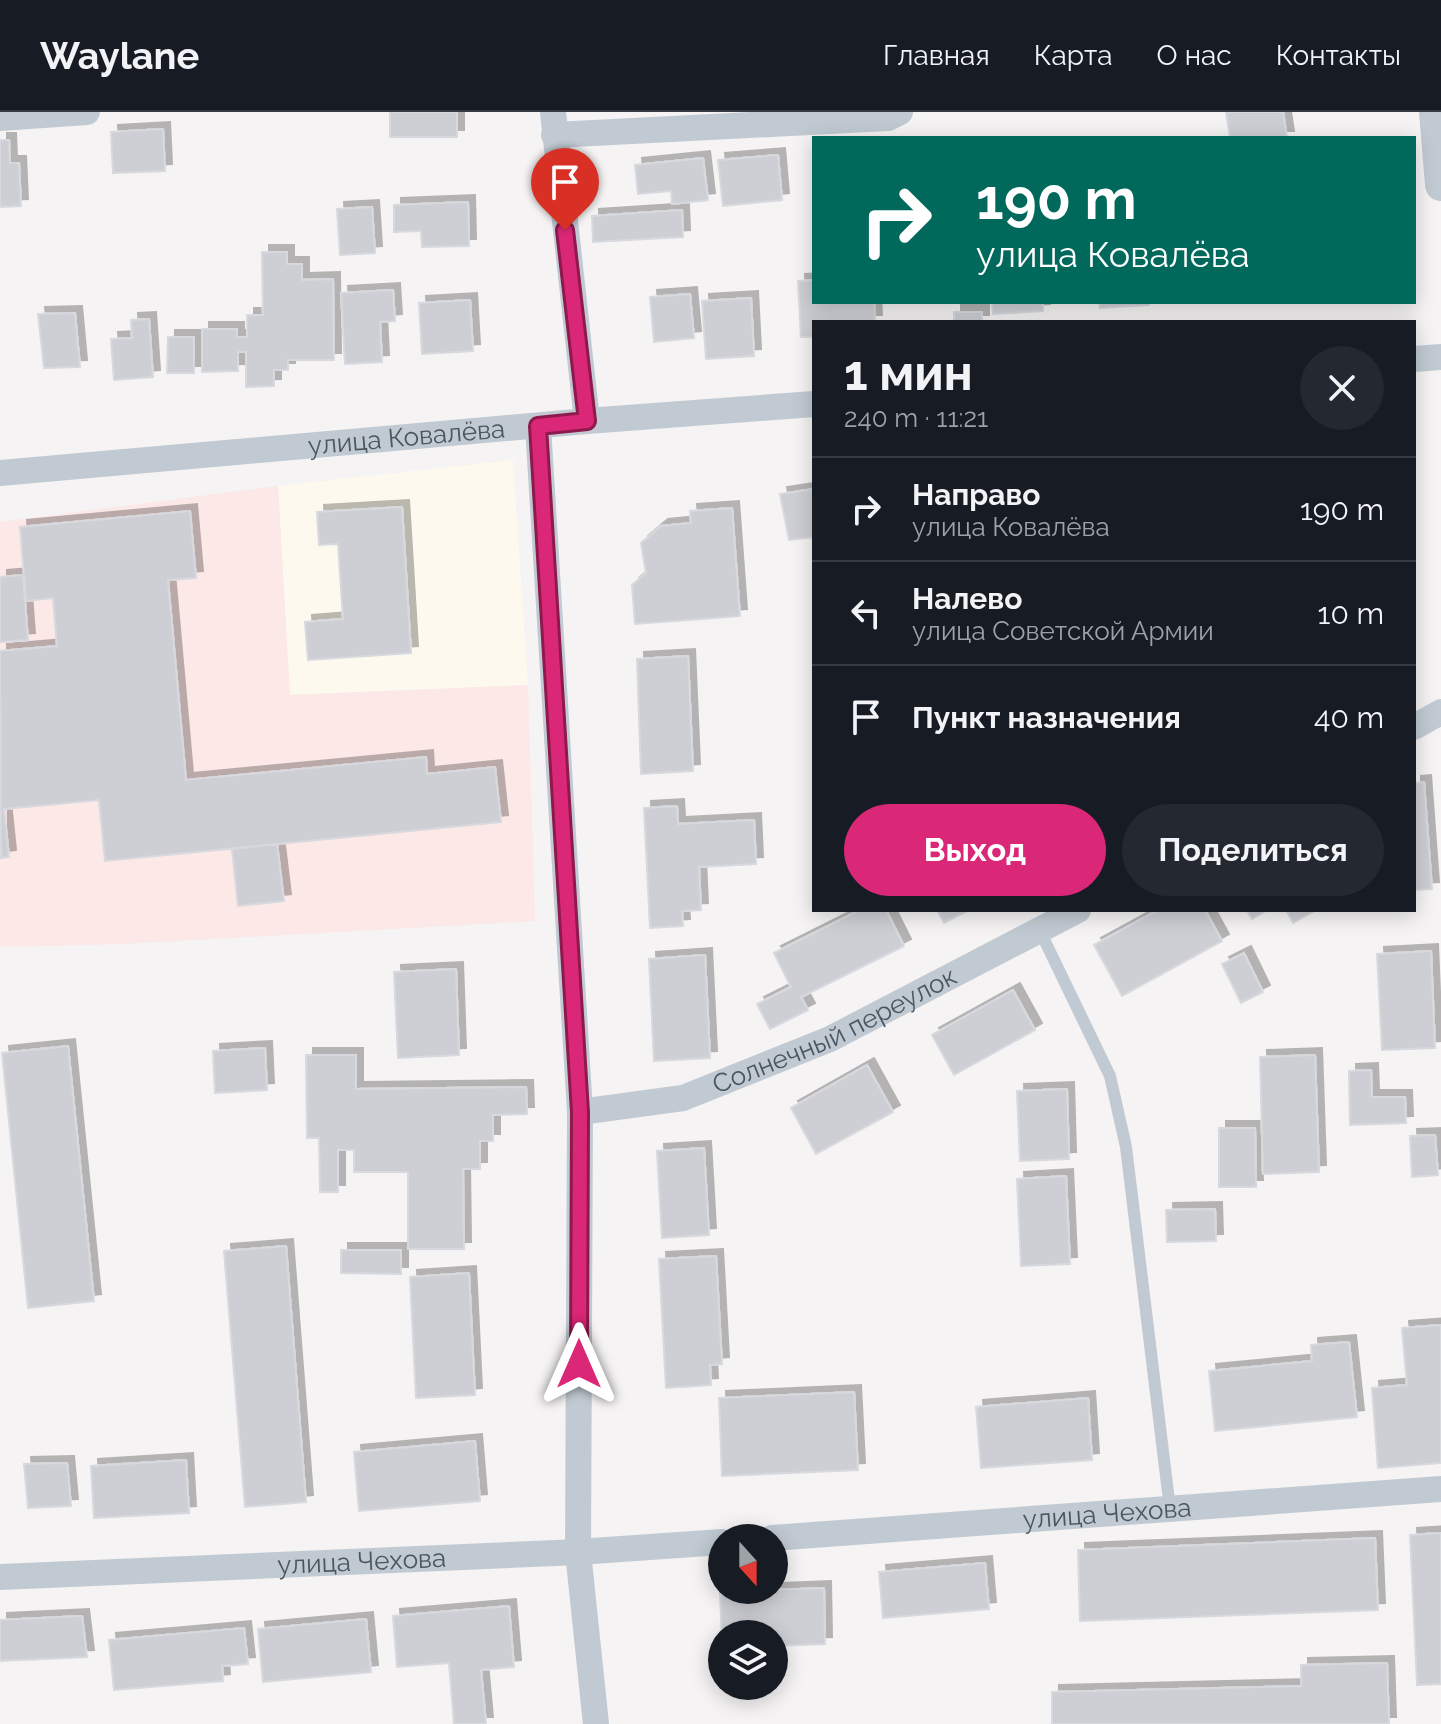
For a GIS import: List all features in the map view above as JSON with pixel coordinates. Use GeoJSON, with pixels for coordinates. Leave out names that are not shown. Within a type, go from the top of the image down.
{"type":"FeatureCollection","features":[{"type":"Feature","properties":{"kind":"street"},"geometry":{"type":"LineString","coordinates":[[0,118],[87,112]]}},
{"type":"Feature","properties":{"kind":"street"},"geometry":{"type":"LineString","coordinates":[[587,421],[553,124],[888,118],[900,112]]}},
{"type":"Feature","properties":{"kind":"street"},"geometry":{"type":"LineString","coordinates":[[1435,112],[1441,185]]}},
{"type":"Feature","properties":{"kind":"street"},"geometry":{"type":"LineString","coordinates":[[1416,359],[1441,357]]}},
{"type":"Feature","properties":{"kind":"street","name":"улица Ковалёва"},"geometry":{"type":"LineString","coordinates":[[0,473],[812,404]]}},
{"type":"Feature","properties":{"kind":"street"},"geometry":{"type":"LineString","coordinates":[[538,426],[580,1112],[578,1552],[596,1724]]}},
{"type":"Feature","properties":{"kind":"street"},"geometry":{"type":"LineString","coordinates":[[1416,726],[1441,712]]}},
{"type":"Feature","properties":{"kind":"street","name":"Солнечный переулок"},"geometry":{"type":"LineString","coordinates":[[580,1112],[683,1098],[830,1039],[1074,912]]}},
{"type":"Feature","properties":{"kind":"street","name":"улица Чехова"},"geometry":{"type":"LineString","coordinates":[[788,1537],[1441,1489]]}},
{"type":"Feature","properties":{"kind":"street","name":"улица Чехова"},"geometry":{"type":"LineString","coordinates":[[0,1577],[578,1552],[708,1543]]}},
{"type":"Feature","properties":{"kind":"lane"},"geometry":{"type":"LineString","coordinates":[[1040,931],[1110,1076],[1123,1133],[1170,1509]]}},
{"type":"Feature","properties":{"kind":"shaded area"},"geometry":{"type":"Polygon","coordinates":[[[513,460],[528,685],[289,695],[278,486],[513,460]]]}},
{"type":"Feature","properties":{"kind":"shaded area"},"geometry":{"type":"Polygon","coordinates":[[[278,486],[290,695],[528,685],[535,921],[123,944],[0,947],[0,522],[278,486]]]}},
{"type":"Feature","properties":{"kind":"building"},"geometry":{"type":"Polygon","coordinates":[[[390,112],[457,112],[457,137],[390,137],[390,112]]]}},
{"type":"Feature","properties":{"kind":"building"},"geometry":{"type":"Polygon","coordinates":[[[1226,112],[1283,112],[1287,136],[1230,136],[1226,112]]]}},
{"type":"Feature","properties":{"kind":"building"},"geometry":{"type":"Polygon","coordinates":[[[163,129],[165,171],[113,173],[111,132],[163,129]]]}},
{"type":"Feature","properties":{"kind":"building"},"geometry":{"type":"Polygon","coordinates":[[[0,140],[9,140],[10,163],[19,163],[21,206],[0,207],[0,140]]]}},
{"type":"Feature","properties":{"kind":"building"},"geometry":{"type":"Polygon","coordinates":[[[778,155],[782,200],[723,206],[718,160],[778,155]]]}},
{"type":"Feature","properties":{"kind":"building"},"geometry":{"type":"Polygon","coordinates":[[[703,158],[708,200],[672,204],[671,191],[638,194],[635,165],[703,158]]]}},
{"type":"Feature","properties":{"kind":"building"},"geometry":{"type":"Polygon","coordinates":[[[468,202],[469,246],[422,247],[421,231],[394,232],[394,205],[468,202]]]}},
{"type":"Feature","properties":{"kind":"building"},"geometry":{"type":"Polygon","coordinates":[[[372,207],[375,253],[340,255],[337,209],[372,207]]]}},
{"type":"Feature","properties":{"kind":"building"},"geometry":{"type":"Polygon","coordinates":[[[682,210],[683,237],[593,242],[592,216],[682,210]]]}},
{"type":"Feature","properties":{"kind":"building"},"geometry":{"type":"Polygon","coordinates":[[[262,252],[287,252],[287,264],[302,264],[302,280],[333,279],[334,360],[288,360],[288,370],[274,370],[274,386],[246,387],[246,352],[238,352],[238,371],[202,372],[202,329],[237,329],[237,337],[247,337],[247,315],[263,315],[262,252]]]}},
{"type":"Feature","properties":{"kind":"building"},"geometry":{"type":"Polygon","coordinates":[[[812,280],[812,304],[874,304],[875,320],[812,320],[812,337],[801,337],[798,281],[812,280]]]}},
{"type":"Feature","properties":{"kind":"building"},"geometry":{"type":"Polygon","coordinates":[[[393,290],[395,321],[380,322],[382,362],[345,364],[341,293],[393,290]]]}},
{"type":"Feature","properties":{"kind":"building"},"geometry":{"type":"Polygon","coordinates":[[[690,294],[694,338],[654,342],[650,297],[690,294]]]}},
{"type":"Feature","properties":{"kind":"building"},"geometry":{"type":"Polygon","coordinates":[[[751,298],[754,356],[706,359],[702,301],[751,298]]]}},
{"type":"Feature","properties":{"kind":"building"},"geometry":{"type":"Polygon","coordinates":[[[470,300],[473,351],[422,354],[419,303],[470,300]]]}},
{"type":"Feature","properties":{"kind":"building"},"geometry":{"type":"Polygon","coordinates":[[[992,304],[1043,304],[1043,311],[993,314],[992,304]]]}},
{"type":"Feature","properties":{"kind":"building"},"geometry":{"type":"Polygon","coordinates":[[[1099,304],[1149,304],[1149,305],[1100,308],[1099,304]]]}},
{"type":"Feature","properties":{"kind":"building"},"geometry":{"type":"Polygon","coordinates":[[[954,312],[982,312],[982,320],[954,320],[954,312]]]}},
{"type":"Feature","properties":{"kind":"building"},"geometry":{"type":"Polygon","coordinates":[[[75,313],[80,367],[44,368],[38,314],[75,313]]]}},
{"type":"Feature","properties":{"kind":"building"},"geometry":{"type":"Polygon","coordinates":[[[149,319],[153,377],[114,380],[111,339],[132,338],[131,320],[149,319]]]}},
{"type":"Feature","properties":{"kind":"building"},"geometry":{"type":"Polygon","coordinates":[[[168,337],[194,337],[194,373],[167,373],[168,337]]]}},
{"type":"Feature","properties":{"kind":"building"},"geometry":{"type":"Polygon","coordinates":[[[812,489],[812,537],[789,540],[780,494],[812,489]]]}},
{"type":"Feature","properties":{"kind":"building"},"geometry":{"type":"Polygon","coordinates":[[[402,507],[411,653],[308,660],[305,622],[343,619],[338,544],[319,545],[317,512],[402,507]]]}},
{"type":"Feature","properties":{"kind":"building"},"geometry":{"type":"Polygon","coordinates":[[[732,508],[740,616],[635,624],[632,585],[646,573],[641,543],[661,526],[691,523],[690,511],[732,508]]]}},
{"type":"Feature","properties":{"kind":"building"},"geometry":{"type":"Polygon","coordinates":[[[190,511],[196,578],[168,580],[186,780],[426,757],[427,774],[495,767],[501,822],[105,861],[99,800],[4,809],[9,857],[1,858],[0,651],[57,646],[53,598],[26,601],[20,527],[190,511]]]}},
{"type":"Feature","properties":{"kind":"building"},"geometry":{"type":"Polygon","coordinates":[[[23,575],[28,640],[0,642],[0,577],[23,575]]]}},
{"type":"Feature","properties":{"kind":"building"},"geometry":{"type":"Polygon","coordinates":[[[688,656],[693,771],[641,774],[637,659],[688,656]]]}},
{"type":"Feature","properties":{"kind":"building"},"geometry":{"type":"Polygon","coordinates":[[[1424,782],[1432,889],[1416,890],[1416,783],[1424,782]]]}},
{"type":"Feature","properties":{"kind":"building"},"geometry":{"type":"Polygon","coordinates":[[[677,806],[678,824],[754,820],[756,864],[699,867],[701,910],[682,911],[683,926],[650,928],[644,808],[677,806]]]}},
{"type":"Feature","properties":{"kind":"building"},"geometry":{"type":"Polygon","coordinates":[[[277,844],[284,901],[238,906],[232,849],[277,844]]]}},
{"type":"Feature","properties":{"kind":"building"},"geometry":{"type":"Polygon","coordinates":[[[856,912],[887,912],[904,946],[801,997],[808,1010],[770,1029],[757,1004],[791,987],[774,953],[856,912]]]}},
{"type":"Feature","properties":{"kind":"building"},"geometry":{"type":"Polygon","coordinates":[[[938,912],[965,912],[944,923],[938,912]]]}},
{"type":"Feature","properties":{"kind":"building"},"geometry":{"type":"Polygon","coordinates":[[[1154,912],[1206,912],[1222,941],[1122,996],[1094,945],[1154,912]]]}},
{"type":"Feature","properties":{"kind":"building"},"geometry":{"type":"Polygon","coordinates":[[[1248,912],[1264,912],[1252,919],[1248,912]]]}},
{"type":"Feature","properties":{"kind":"building"},"geometry":{"type":"Polygon","coordinates":[[[1287,912],[1312,912],[1293,923],[1287,912]]]}},
{"type":"Feature","properties":{"kind":"building"},"geometry":{"type":"Polygon","coordinates":[[[1431,951],[1435,1048],[1382,1050],[1377,954],[1431,951]]]}},
{"type":"Feature","properties":{"kind":"building"},"geometry":{"type":"Polygon","coordinates":[[[1244,953],[1263,992],[1241,1003],[1222,964],[1244,953]]]}},
{"type":"Feature","properties":{"kind":"building"},"geometry":{"type":"Polygon","coordinates":[[[705,955],[710,1058],[654,1061],[649,959],[705,955]]]}},
{"type":"Feature","properties":{"kind":"building"},"geometry":{"type":"Polygon","coordinates":[[[456,969],[459,1055],[398,1058],[394,972],[456,969]]]}},
{"type":"Feature","properties":{"kind":"building"},"geometry":{"type":"Polygon","coordinates":[[[1013,990],[1035,1030],[954,1075],[932,1035],[1013,990]]]}},
{"type":"Feature","properties":{"kind":"building"},"geometry":{"type":"Polygon","coordinates":[[[68,1046],[94,1301],[28,1308],[2,1053],[68,1046]]]}},
{"type":"Feature","properties":{"kind":"building"},"geometry":{"type":"Polygon","coordinates":[[[265,1048],[267,1090],[215,1093],[213,1051],[265,1048]]]}},
{"type":"Feature","properties":{"kind":"building"},"geometry":{"type":"Polygon","coordinates":[[[306,1055],[356,1055],[356,1089],[526,1087],[527,1114],[493,1115],[493,1141],[480,1141],[480,1169],[463,1169],[464,1249],[408,1249],[408,1172],[354,1172],[354,1150],[338,1150],[338,1192],[320,1192],[319,1138],[307,1138],[306,1055]]]}},
{"type":"Feature","properties":{"kind":"building"},"geometry":{"type":"Polygon","coordinates":[[[1315,1055],[1319,1172],[1263,1174],[1260,1057],[1315,1055]]]}},
{"type":"Feature","properties":{"kind":"building"},"geometry":{"type":"Polygon","coordinates":[[[867,1065],[893,1112],[816,1154],[791,1108],[867,1065]]]}},
{"type":"Feature","properties":{"kind":"building"},"geometry":{"type":"Polygon","coordinates":[[[1371,1070],[1372,1097],[1405,1097],[1406,1123],[1350,1125],[1349,1071],[1371,1070]]]}},
{"type":"Feature","properties":{"kind":"building"},"geometry":{"type":"Polygon","coordinates":[[[1067,1089],[1069,1159],[1020,1161],[1017,1091],[1067,1089]]]}},
{"type":"Feature","properties":{"kind":"building"},"geometry":{"type":"Polygon","coordinates":[[[1219,1128],[1255,1128],[1256,1187],[1219,1187],[1219,1128]]]}},
{"type":"Feature","properties":{"kind":"building"},"geometry":{"type":"Polygon","coordinates":[[[1435,1135],[1438,1175],[1412,1177],[1410,1136],[1435,1135]]]}},
{"type":"Feature","properties":{"kind":"building"},"geometry":{"type":"Polygon","coordinates":[[[704,1148],[709,1235],[662,1238],[657,1151],[704,1148]]]}},
{"type":"Feature","properties":{"kind":"building"},"geometry":{"type":"Polygon","coordinates":[[[1066,1176],[1070,1264],[1021,1266],[1017,1179],[1066,1176]]]}},
{"type":"Feature","properties":{"kind":"building"},"geometry":{"type":"Polygon","coordinates":[[[1215,1209],[1216,1241],[1167,1242],[1166,1210],[1215,1209]]]}},
{"type":"Feature","properties":{"kind":"building"},"geometry":{"type":"Polygon","coordinates":[[[286,1246],[306,1502],[245,1507],[224,1251],[286,1246]]]}},
{"type":"Feature","properties":{"kind":"building"},"geometry":{"type":"Polygon","coordinates":[[[341,1250],[401,1250],[401,1274],[341,1273],[341,1250]]]}},
{"type":"Feature","properties":{"kind":"building"},"geometry":{"type":"Polygon","coordinates":[[[716,1256],[722,1364],[710,1365],[711,1385],[666,1388],[659,1259],[716,1256]]]}},
{"type":"Feature","properties":{"kind":"building"},"geometry":{"type":"Polygon","coordinates":[[[469,1273],[475,1395],[416,1398],[410,1277],[469,1273]]]}},
{"type":"Feature","properties":{"kind":"building"},"geometry":{"type":"Polygon","coordinates":[[[1441,1325],[1441,1463],[1378,1468],[1372,1388],[1407,1385],[1402,1328],[1441,1325]]]}},
{"type":"Feature","properties":{"kind":"building"},"geometry":{"type":"Polygon","coordinates":[[[1349,1342],[1357,1417],[1215,1431],[1209,1371],[1312,1361],[1311,1345],[1349,1342]]]}},
{"type":"Feature","properties":{"kind":"building"},"geometry":{"type":"Polygon","coordinates":[[[854,1392],[858,1470],[722,1476],[719,1398],[854,1392]]]}},
{"type":"Feature","properties":{"kind":"building"},"geometry":{"type":"Polygon","coordinates":[[[1088,1398],[1092,1460],[981,1468],[976,1407],[1088,1398]]]}},
{"type":"Feature","properties":{"kind":"building"},"geometry":{"type":"Polygon","coordinates":[[[475,1441],[480,1501],[359,1511],[354,1452],[475,1441]]]}},
{"type":"Feature","properties":{"kind":"building"},"geometry":{"type":"Polygon","coordinates":[[[186,1460],[189,1513],[94,1518],[91,1466],[186,1460]]]}},
{"type":"Feature","properties":{"kind":"building"},"geometry":{"type":"Polygon","coordinates":[[[67,1463],[71,1506],[28,1508],[24,1464],[67,1463]]]}},
{"type":"Feature","properties":{"kind":"building"},"geometry":{"type":"Polygon","coordinates":[[[1441,1533],[1441,1684],[1417,1685],[1410,1535],[1441,1533]]]}},
{"type":"Feature","properties":{"kind":"building"},"geometry":{"type":"Polygon","coordinates":[[[1375,1538],[1378,1610],[1080,1621],[1078,1550],[1375,1538]]]}},
{"type":"Feature","properties":{"kind":"building"},"geometry":{"type":"Polygon","coordinates":[[[985,1563],[989,1609],[883,1618],[879,1572],[985,1563]]]}},
{"type":"Feature","properties":{"kind":"building"},"geometry":{"type":"Polygon","coordinates":[[[824,1588],[825,1644],[788,1645],[788,1620],[721,1620],[720,1604],[788,1604],[788,1589],[824,1588]]]}},
{"type":"Feature","properties":{"kind":"building"},"geometry":{"type":"Polygon","coordinates":[[[509,1606],[514,1667],[481,1670],[486,1724],[454,1724],[449,1663],[397,1667],[393,1616],[509,1606]]]}},
{"type":"Feature","properties":{"kind":"building"},"geometry":{"type":"Polygon","coordinates":[[[82,1616],[87,1657],[0,1661],[0,1620],[82,1616]]]}},
{"type":"Feature","properties":{"kind":"building"},"geometry":{"type":"Polygon","coordinates":[[[366,1619],[371,1672],[263,1682],[258,1629],[366,1619]]]}},
{"type":"Feature","properties":{"kind":"building"},"geometry":{"type":"Polygon","coordinates":[[[244,1628],[248,1664],[222,1666],[223,1681],[114,1690],[109,1640],[244,1628]]]}},
{"type":"Feature","properties":{"kind":"building"},"geometry":{"type":"Polygon","coordinates":[[[1387,1663],[1389,1724],[1052,1724],[1052,1692],[1301,1686],[1301,1665],[1387,1663]]]}},
{"type":"Feature","properties":{"kind":"route"},"geometry":{"type":"LineString","coordinates":[[565,230],[587,421],[538,426],[580,1112],[579,1364]]}}]}
